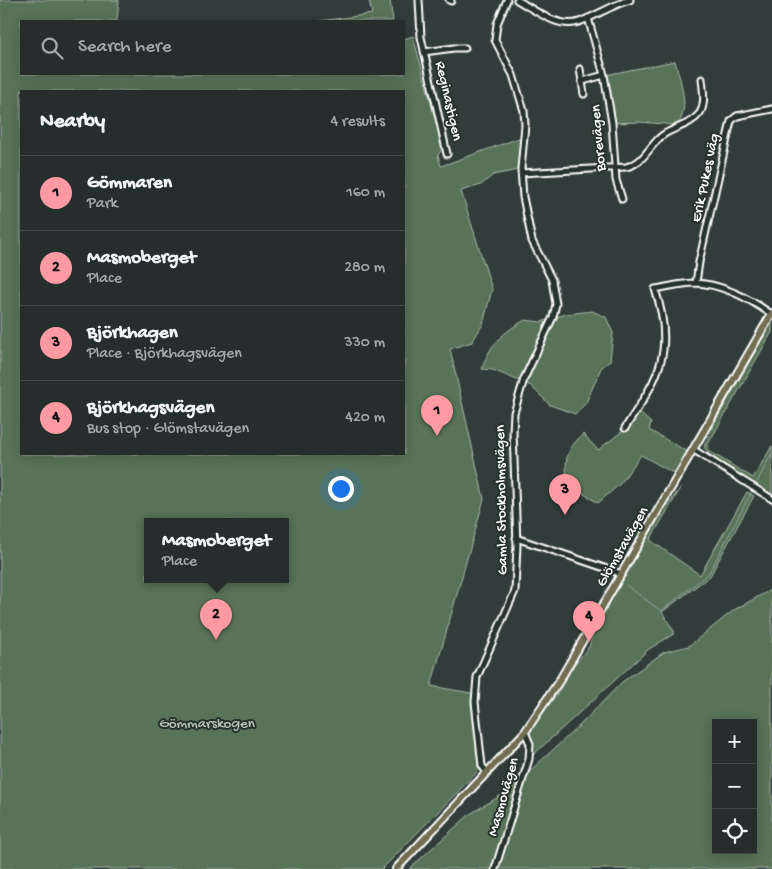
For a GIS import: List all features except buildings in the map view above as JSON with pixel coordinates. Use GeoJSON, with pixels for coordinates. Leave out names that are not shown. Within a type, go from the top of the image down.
{"type":"FeatureCollection","features":[{"type":"Feature","properties":{"kind":"main road","name":"Glömstavägen"},"geometry":{"type":"LineString","coordinates":[[396,869],[525,732],[561,678],[772,314]]}},
{"type":"Feature","properties":{"kind":"street","name":"Reginastigen"},"geometry":{"type":"LineString","coordinates":[[419,0],[420,32],[447,154]]}},
{"type":"Feature","properties":{"kind":"street","name":"Gamla Stockholmsvägen"},"geometry":{"type":"LineString","coordinates":[[487,772],[482,766],[475,692],[479,671],[514,596],[516,538],[514,413],[527,370],[553,317],[556,304],[552,280],[532,241],[521,173],[525,116],[513,75],[498,49],[495,37],[497,24],[507,0]]}},
{"type":"Feature","properties":{"kind":"street"},"geometry":{"type":"LineString","coordinates":[[517,0],[562,23],[578,22],[618,1],[630,0]]}},
{"type":"Feature","properties":{"kind":"street","name":"Borevägen"},"geometry":{"type":"LineString","coordinates":[[588,18],[604,75],[612,123],[617,188],[622,199]]}},
{"type":"Feature","properties":{"kind":"street","name":"Reginastigen"},"geometry":{"type":"LineString","coordinates":[[424,52],[465,48]]}},
{"type":"Feature","properties":{"kind":"street","name":"Borevägen"},"geometry":{"type":"LineString","coordinates":[[580,68],[584,94]]}},
{"type":"Feature","properties":{"kind":"street"},"geometry":{"type":"LineString","coordinates":[[583,81],[604,75]]}},
{"type":"Feature","properties":{"kind":"street"},"geometry":{"type":"LineString","coordinates":[[521,173],[615,168],[636,164],[662,136],[695,118],[703,104],[702,79]]}},
{"type":"Feature","properties":{"kind":"street","name":"Erik Pukes väg"},"geometry":{"type":"LineString","coordinates":[[696,283],[699,262],[731,121],[737,116],[772,109]]}},
{"type":"Feature","properties":{"kind":"street"},"geometry":{"type":"LineString","coordinates":[[625,428],[656,381],[662,360],[663,321],[655,289],[696,283],[739,295],[772,314]]}},
{"type":"Feature","properties":{"kind":"street"},"geometry":{"type":"LineString","coordinates":[[694,450],[772,498]]}},
{"type":"Feature","properties":{"kind":"street"},"geometry":{"type":"LineString","coordinates":[[516,538],[622,574]]}},
{"type":"Feature","properties":{"kind":"street","name":"Masmovägen"},"geometry":{"type":"LineString","coordinates":[[495,869],[529,759],[530,744],[525,732]]}},
{"type":"Feature","properties":{"kind":"green space","name":"Gömmarskogen"},"geometry":{"type":"Polygon","coordinates":[[[0,0],[119,0],[117,20],[20,20],[20,75],[405,75],[405,39],[413,36],[443,148],[438,155],[441,166],[522,137],[518,170],[493,175],[481,185],[461,191],[492,289],[483,324],[472,342],[450,349],[484,499],[431,686],[477,694],[484,765],[382,869],[0,869],[0,0]]]}},
{"type":"Feature","properties":{"kind":"green space"},"geometry":{"type":"Polygon","coordinates":[[[369,0],[390,0],[393,20],[327,20],[372,14],[369,0]]]}},
{"type":"Feature","properties":{"kind":"green space"},"geometry":{"type":"Polygon","coordinates":[[[675,61],[682,85],[684,103],[681,118],[677,125],[639,122],[613,123],[605,75],[675,61]]]}},
{"type":"Feature","properties":{"kind":"green space"},"geometry":{"type":"Polygon","coordinates":[[[592,311],[606,317],[613,333],[610,361],[601,368],[586,403],[575,414],[550,405],[531,386],[493,370],[482,369],[485,360],[498,340],[510,329],[525,320],[541,322],[566,314],[592,311]]]}},
{"type":"Feature","properties":{"kind":"green space"},"geometry":{"type":"Polygon","coordinates":[[[772,322],[772,332],[707,446],[712,453],[753,478],[772,446],[772,496],[711,456],[704,447],[715,422],[772,322]]]}},
{"type":"Feature","properties":{"kind":"green space"},"geometry":{"type":"Polygon","coordinates":[[[639,412],[651,423],[649,430],[688,452],[675,474],[641,455],[620,484],[598,503],[567,483],[566,461],[573,446],[583,434],[598,450],[629,426],[639,412]]]}},
{"type":"Feature","properties":{"kind":"green space"},"geometry":{"type":"Polygon","coordinates":[[[682,486],[650,540],[700,575],[747,492],[754,496],[710,576],[662,612],[675,633],[649,649],[533,755],[530,731],[559,691],[572,667],[589,647],[594,630],[663,511],[682,486]]]}},
{"type":"Feature","properties":{"kind":"green space"},"geometry":{"type":"Polygon","coordinates":[[[772,589],[772,869],[409,869],[470,814],[508,791],[580,725],[622,682],[664,652],[689,646],[734,610],[772,589]]]}},
{"type":"Feature","properties":{"kind":"waterway"},"geometry":{"type":"LineString","coordinates":[[756,484],[772,453]]}},
{"type":"Feature","properties":{"kind":"waterway"},"geometry":{"type":"LineString","coordinates":[[626,585],[661,611],[709,573],[752,491]]}},
{"type":"Feature","properties":{"kind":"place","name":"Gömmaren"},"geometry":{"type":"Point","coordinates":[437,436]}},
{"type":"Feature","properties":{"kind":"place","name":"Björkhagen"},"geometry":{"type":"Point","coordinates":[565,515]}},
{"type":"Feature","properties":{"kind":"place","name":"Masmoberget"},"geometry":{"type":"Point","coordinates":[216,640]}},
{"type":"Feature","properties":{"kind":"place","name":"Björkhagsvägen"},"geometry":{"type":"Point","coordinates":[589,642]}}]}
